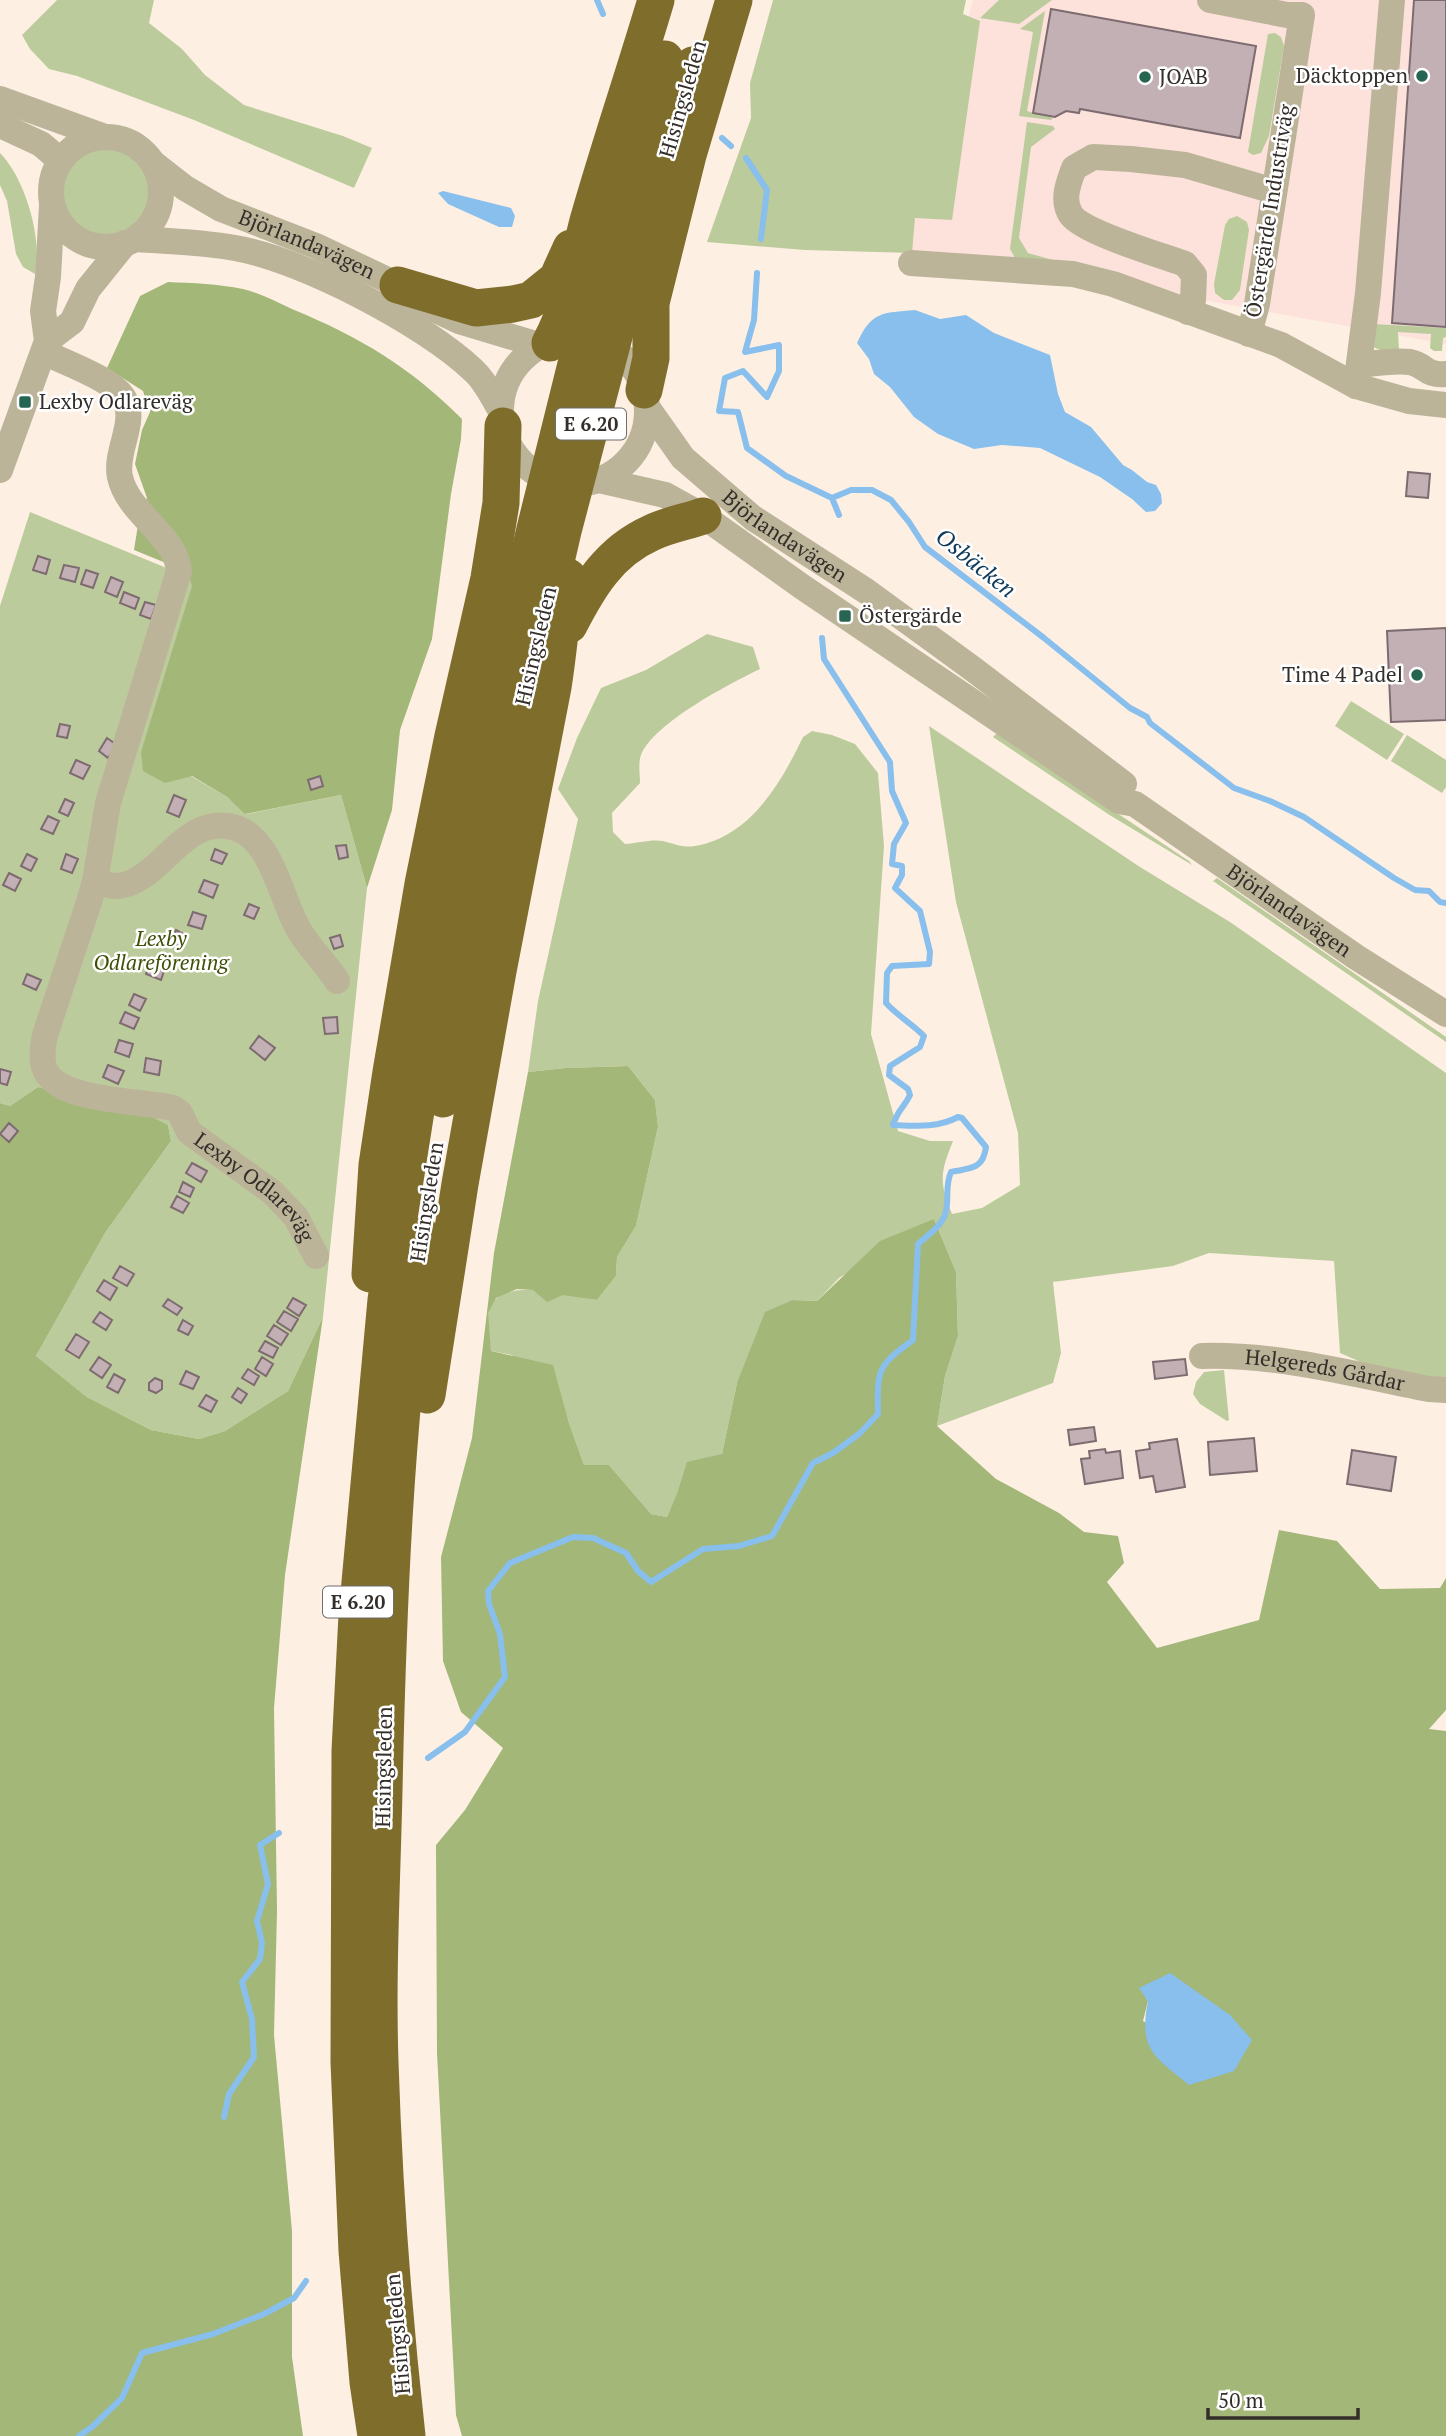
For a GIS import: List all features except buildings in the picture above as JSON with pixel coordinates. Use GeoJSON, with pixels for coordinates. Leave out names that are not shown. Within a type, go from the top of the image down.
{"type":"FeatureCollection","features":[{"type":"Feature","properties":{"kind":"highway"},"geometry":{"type":"LineString","coordinates":[[546,344],[562,320],[571,295],[588,221],[656,0]]}},
{"type":"Feature","properties":{"kind":"highway","name":"Hisingsleden"},"geometry":{"type":"LineString","coordinates":[[408,2436],[391,2260],[380,2061],[388,1612],[401,1394],[419,1252],[490,781],[587,320],[682,0]]}},
{"type":"Feature","properties":{"kind":"highway","name":"Hisingsleden"},"geometry":{"type":"LineString","coordinates":[[376,2436],[368,2382],[358,2251],[349,2062],[348,1926],[350,1751],[357,1615],[386,1300],[432,1010],[490,781],[712,0]]}},
{"type":"Feature","properties":{"kind":"highway"},"geometry":{"type":"LineString","coordinates":[[646,399],[651,358],[651,303],[688,155],[734,0]]}},
{"type":"Feature","properties":{"kind":"highway"},"geometry":{"type":"LineString","coordinates":[[398,285],[476,308],[531,300],[557,279],[566,264],[574,239],[588,221]]}},
{"type":"Feature","properties":{"kind":"highway"},"geometry":{"type":"LineString","coordinates":[[377,1395],[369,1261],[377,1166],[423,884],[489,578],[500,503],[502,418]]}},
{"type":"Feature","properties":{"kind":"highway"},"geometry":{"type":"LineString","coordinates":[[384,1754],[431,1358],[495,984],[560,645],[559,623],[579,523],[596,481]]}},
{"type":"Feature","properties":{"kind":"highway"},"geometry":{"type":"LineString","coordinates":[[560,645],[588,589],[604,567],[624,549],[651,532],[703,516]]}},
{"type":"Feature","properties":{"kind":"street","name":"Östergärde Industriväg"},"geometry":{"type":"LineString","coordinates":[[1210,0],[1287,15],[1304,8]]}},
{"type":"Feature","properties":{"kind":"street"},"geometry":{"type":"LineString","coordinates":[[1392,0],[1383,86],[1377,189],[1358,375],[1393,362],[1413,363],[1434,375],[1446,374]]}},
{"type":"Feature","properties":{"kind":"street","name":"Östergärde Industriväg"},"geometry":{"type":"LineString","coordinates":[[1249,334],[1257,304],[1304,8]]}},
{"type":"Feature","properties":{"kind":"street"},"geometry":{"type":"LineString","coordinates":[[0,99],[105,137],[135,145],[153,163],[161,187],[158,211],[152,222],[130,241],[89,289],[72,322],[46,347]]}},
{"type":"Feature","properties":{"kind":"street"},"geometry":{"type":"LineString","coordinates":[[0,125],[41,144],[61,161]]}},
{"type":"Feature","properties":{"kind":"street"},"geometry":{"type":"LineString","coordinates":[[0,470],[46,347],[43,312],[48,277],[52,183],[61,161],[75,146],[105,137]]}},
{"type":"Feature","properties":{"kind":"street"},"geometry":{"type":"LineString","coordinates":[[1188,312],[1193,300],[1194,275],[1185,264],[1086,227],[1070,214],[1065,192],[1074,168],[1093,158],[1131,159],[1185,166],[1274,191]]}},
{"type":"Feature","properties":{"kind":"street","name":"Björlandavägen"},"geometry":{"type":"LineString","coordinates":[[153,163],[185,188],[221,209],[316,246],[398,285],[432,308],[459,321],[546,344]]}},
{"type":"Feature","properties":{"kind":"street"},"geometry":{"type":"LineString","coordinates":[[52,205],[58,219],[68,231],[85,243],[105,247],[130,241]]}},
{"type":"Feature","properties":{"kind":"street","name":"Björlandavägen"},"geometry":{"type":"LineString","coordinates":[[130,241],[236,248],[279,259],[320,277],[401,318],[447,350],[475,372],[502,418]]}},
{"type":"Feature","properties":{"kind":"street","name":"Östergärde Industriväg"},"geometry":{"type":"LineString","coordinates":[[911,263],[1073,274],[1148,295],[1281,345],[1358,375],[1409,401],[1446,405]]}},
{"type":"Feature","properties":{"kind":"street"},"geometry":{"type":"LineString","coordinates":[[585,339],[607,346],[634,369],[646,399],[646,425],[635,451],[616,471],[596,481],[567,484],[536,473],[517,456],[508,442],[502,418],[505,391],[513,373],[525,357],[546,344],[561,340],[585,339]]}},
{"type":"Feature","properties":{"kind":"street","name":"Lexby Odlareväg"},"geometry":{"type":"LineString","coordinates":[[46,347],[116,389],[123,397],[128,415],[119,462],[120,477],[134,505],[175,552],[179,563],[178,579],[108,803],[95,881],[45,1035],[42,1052],[44,1068],[52,1080],[67,1090],[173,1108],[180,1113],[189,1132],[272,1192],[296,1217],[316,1256]]}},
{"type":"Feature","properties":{"kind":"street","name":"Björlandavägen"},"geometry":{"type":"LineString","coordinates":[[646,399],[684,458],[753,518],[866,591],[973,669],[1128,788],[1135,804]]}},
{"type":"Feature","properties":{"kind":"street","name":"Björlandavägen"},"geometry":{"type":"LineString","coordinates":[[596,481],[665,495],[703,516],[801,586],[1119,801],[1135,804],[1356,957],[1446,1014]]}},
{"type":"Feature","properties":{"kind":"street"},"geometry":{"type":"LineString","coordinates":[[95,881],[118,887],[142,876],[189,836],[209,827],[239,829],[247,833],[263,850],[300,933],[327,964],[337,981]]}},
{"type":"Feature","properties":{"kind":"street","name":"Helgereds Gårdar"},"geometry":{"type":"LineString","coordinates":[[1202,1356],[1243,1355],[1297,1362],[1429,1389],[1446,1390]]}},
{"type":"Feature","properties":{"kind":"shaded area"},"geometry":{"type":"Polygon","coordinates":[[[973,0],[1446,0],[1446,344],[1164,293],[906,252],[973,0]]]}},
{"type":"Feature","properties":{"kind":"green space"},"geometry":{"type":"Polygon","coordinates":[[[57,0],[154,0],[149,23],[182,49],[205,75],[244,105],[343,136],[372,148],[354,188],[194,120],[77,76],[49,69],[30,49],[22,35],[57,0]]]}},
{"type":"Feature","properties":{"kind":"green space"},"geometry":{"type":"Polygon","coordinates":[[[773,0],[966,0],[963,14],[980,21],[952,220],[915,218],[912,253],[805,250],[707,242],[751,118],[750,83],[773,0]]]}},
{"type":"Feature","properties":{"kind":"green space"},"geometry":{"type":"Polygon","coordinates":[[[999,0],[1052,0],[1019,24],[980,18],[999,0]]]}},
{"type":"Feature","properties":{"kind":"green space"},"geometry":{"type":"Polygon","coordinates":[[[1045,11],[1027,111],[1053,118],[1051,120],[1019,116],[1033,32],[1020,29],[1045,11]]]}},
{"type":"Feature","properties":{"kind":"green space"},"geometry":{"type":"Polygon","coordinates":[[[1275,33],[1281,37],[1284,46],[1269,136],[1261,153],[1253,155],[1248,152],[1268,34],[1275,33]]]}},
{"type":"Feature","properties":{"kind":"green space"},"geometry":{"type":"Polygon","coordinates":[[[1027,122],[1053,126],[1055,129],[1031,147],[1019,238],[1028,253],[1053,260],[1015,258],[1010,249],[1027,122]]]}},
{"type":"Feature","properties":{"kind":"green space"},"geometry":{"type":"Polygon","coordinates":[[[96,148],[114,148],[130,155],[142,167],[149,183],[149,201],[142,217],[130,229],[114,236],[96,236],[80,229],[68,217],[61,201],[61,183],[68,167],[80,155],[96,148]]]}},
{"type":"Feature","properties":{"kind":"green space"},"geometry":{"type":"Polygon","coordinates":[[[0,153],[17,178],[30,210],[36,244],[35,274],[23,267],[16,254],[7,201],[0,185],[0,153]]]}},
{"type":"Feature","properties":{"kind":"green space"},"geometry":{"type":"Polygon","coordinates":[[[1237,216],[1247,222],[1249,230],[1240,290],[1232,300],[1224,300],[1215,293],[1214,284],[1225,225],[1229,219],[1237,216]]]}},
{"type":"Feature","properties":{"kind":"green space"},"geometry":{"type":"Polygon","coordinates":[[[168,282],[243,289],[317,320],[383,355],[443,400],[462,419],[432,639],[400,730],[392,810],[367,888],[341,795],[245,814],[227,797],[192,776],[165,783],[143,771],[141,752],[192,586],[188,572],[134,550],[138,525],[147,498],[135,464],[142,430],[150,412],[143,391],[107,368],[140,296],[168,282]]]}},
{"type":"Feature","properties":{"kind":"green space"},"geometry":{"type":"Polygon","coordinates":[[[1373,324],[1446,328],[1446,337],[1443,338],[1442,351],[1434,351],[1430,348],[1431,334],[1398,332],[1399,351],[1383,351],[1373,347],[1373,324]]]}},
{"type":"Feature","properties":{"kind":"green space","name":"Lexby Odlareförening"},"geometry":{"type":"Polygon","coordinates":[[[30,512],[196,580],[191,776],[227,797],[246,814],[341,795],[367,888],[323,1317],[288,1391],[225,1431],[199,1439],[151,1430],[87,1397],[36,1356],[105,1233],[171,1141],[168,1125],[38,1087],[10,1106],[0,1103],[0,606],[30,512]]]}},
{"type":"Feature","properties":{"kind":"green space"},"geometry":{"type":"Polygon","coordinates":[[[707,634],[753,647],[760,669],[730,684],[676,718],[649,743],[640,758],[640,783],[612,813],[613,832],[625,844],[659,841],[695,846],[715,841],[748,820],[761,805],[785,772],[803,737],[812,731],[855,744],[878,773],[884,846],[871,1034],[898,1131],[930,1141],[953,1141],[943,1177],[952,1214],[982,1208],[1020,1185],[1018,1133],[956,902],[929,726],[1140,867],[1230,922],[1446,1073],[1446,1380],[1379,1370],[1340,1353],[1334,1261],[1209,1253],[1173,1266],[1053,1282],[1061,1353],[1053,1383],[937,1426],[945,1376],[958,1336],[956,1272],[934,1219],[839,1278],[817,1301],[793,1300],[737,1383],[722,1454],[678,1492],[667,1517],[651,1514],[609,1465],[584,1465],[568,1420],[512,1355],[491,1351],[487,1322],[494,1301],[519,1290],[553,1292],[597,1300],[616,1276],[617,1257],[636,1226],[658,1127],[655,1100],[628,1066],[528,1072],[538,1001],[578,819],[558,789],[577,738],[601,688],[646,670],[707,634]]]}},
{"type":"Feature","properties":{"kind":"green space"},"geometry":{"type":"Polygon","coordinates":[[[1351,701],[1404,734],[1387,760],[1335,726],[1351,701]]]}},
{"type":"Feature","properties":{"kind":"green space"},"geometry":{"type":"Polygon","coordinates":[[[997,733],[1192,865],[1108,814],[993,737],[997,733]]]}},
{"type":"Feature","properties":{"kind":"green space"},"geometry":{"type":"Polygon","coordinates":[[[1407,735],[1446,760],[1446,787],[1442,793],[1391,761],[1407,735]]]}},
{"type":"Feature","properties":{"kind":"green space"},"geometry":{"type":"Polygon","coordinates":[[[1217,878],[1446,1037],[1446,1042],[1213,881],[1217,878]]]}},
{"type":"Feature","properties":{"kind":"green space"},"geometry":{"type":"Polygon","coordinates":[[[628,1066],[655,1100],[658,1127],[636,1226],[617,1257],[616,1276],[597,1300],[563,1295],[547,1302],[533,1290],[517,1289],[496,1298],[488,1313],[491,1351],[553,1365],[584,1465],[609,1465],[651,1514],[667,1517],[687,1462],[722,1454],[737,1383],[765,1312],[793,1300],[817,1301],[880,1241],[934,1219],[956,1272],[958,1336],[945,1376],[937,1426],[996,1479],[1059,1513],[1084,1532],[1118,1536],[1124,1563],[1107,1582],[1157,1648],[1259,1620],[1279,1530],[1337,1541],[1380,1589],[1440,1588],[1446,1578],[1446,1710],[1429,1729],[1446,1731],[1446,2436],[462,2436],[456,2415],[437,2053],[436,1845],[465,1810],[503,1748],[461,1712],[443,1661],[441,1557],[472,1438],[494,1253],[528,1072],[628,1066]],[[1140,1988],[1148,2001],[1143,2021],[1234,2071],[1140,1988]]]}},
{"type":"Feature","properties":{"kind":"green space"},"geometry":{"type":"Polygon","coordinates":[[[38,1087],[142,1112],[168,1125],[171,1141],[105,1233],[36,1356],[87,1397],[151,1430],[199,1439],[225,1431],[288,1391],[323,1317],[285,1575],[274,1708],[277,1911],[274,2035],[292,2231],[292,2357],[303,2436],[0,2436],[0,1103],[10,1106],[38,1087]]]}},
{"type":"Feature","properties":{"kind":"green space"},"geometry":{"type":"Polygon","coordinates":[[[1224,1370],[1227,1421],[1200,1404],[1193,1394],[1196,1382],[1204,1372],[1224,1370]]]}},
{"type":"Feature","properties":{"kind":"water"},"geometry":{"type":"Polygon","coordinates":[[[443,191],[511,208],[515,216],[512,227],[499,227],[448,204],[438,193],[443,191]]]}},
{"type":"Feature","properties":{"kind":"water"},"geometry":{"type":"Polygon","coordinates":[[[915,310],[940,319],[966,315],[994,333],[1050,355],[1058,394],[1065,412],[1091,427],[1123,465],[1156,485],[1162,503],[1155,511],[1146,512],[1100,477],[1040,448],[1002,445],[974,449],[938,434],[914,417],[890,387],[874,374],[869,359],[857,343],[873,319],[886,313],[915,310]]]}},
{"type":"Feature","properties":{"kind":"water"},"geometry":{"type":"Polygon","coordinates":[[[1170,1973],[1230,2015],[1252,2040],[1234,2071],[1189,2085],[1152,2051],[1145,2031],[1148,2001],[1139,1988],[1170,1973]]]}},
{"type":"Feature","properties":{"kind":"waterway","name":"Osbäcken"},"geometry":{"type":"LineString","coordinates":[[597,0],[603,14]]}},
{"type":"Feature","properties":{"kind":"waterway","name":"Osbäcken"},"geometry":{"type":"LineString","coordinates":[[722,138],[731,146]]}},
{"type":"Feature","properties":{"kind":"waterway","name":"Osbäcken"},"geometry":{"type":"LineString","coordinates":[[746,158],[767,190],[761,239]]}},
{"type":"Feature","properties":{"kind":"waterway","name":"Osbäcken"},"geometry":{"type":"LineString","coordinates":[[757,273],[754,320],[745,352],[779,345],[779,371],[767,397],[743,371],[725,378],[719,411],[738,412],[747,448],[786,476],[832,498],[851,490],[872,490],[891,500],[925,547],[1130,708],[1147,717],[1150,723],[1234,788],[1304,817],[1394,878],[1415,890],[1429,891],[1440,902],[1446,903]]}},
{"type":"Feature","properties":{"kind":"waterway"},"geometry":{"type":"LineString","coordinates":[[832,498],[839,515]]}},
{"type":"Feature","properties":{"kind":"waterway"},"geometry":{"type":"LineString","coordinates":[[428,1758],[465,1732],[505,1677],[500,1634],[489,1604],[488,1591],[510,1563],[573,1537],[593,1538],[626,1553],[638,1571],[651,1582],[703,1549],[739,1546],[772,1536],[813,1463],[833,1453],[859,1434],[878,1414],[878,1388],[882,1370],[892,1356],[913,1340],[918,1244],[945,1216],[951,1172],[974,1167],[984,1155],[986,1147],[962,1118],[927,1126],[893,1125],[910,1095],[908,1089],[889,1075],[890,1066],[920,1047],[924,1036],[886,1003],[887,973],[892,966],[929,964],[930,952],[920,911],[895,888],[902,875],[902,866],[892,864],[894,844],[906,823],[892,791],[890,762],[824,659],[822,638]]}},
{"type":"Feature","properties":{"kind":"waterway"},"geometry":{"type":"LineString","coordinates":[[224,2117],[229,2094],[254,2057],[252,2019],[242,1982],[260,1959],[262,1943],[257,1921],[268,1884],[260,1845],[279,1833]]}},
{"type":"Feature","properties":{"kind":"waterway"},"geometry":{"type":"LineString","coordinates":[[79,2436],[122,2398],[142,2353],[213,2334],[264,2314],[294,2298],[306,2281]]}},
{"type":"Feature","properties":{"kind":"place","name":"Däcktoppen"},"geometry":{"type":"Point","coordinates":[1422,76]}},
{"type":"Feature","properties":{"kind":"place","name":"JOAB"},"geometry":{"type":"Point","coordinates":[1145,77]}},
{"type":"Feature","properties":{"kind":"place","name":"Lexby Odlareväg"},"geometry":{"type":"Point","coordinates":[25,402]}},
{"type":"Feature","properties":{"kind":"place","name":"Östergärde"},"geometry":{"type":"Point","coordinates":[845,616]}},
{"type":"Feature","properties":{"kind":"place","name":"Time 4 Padel"},"geometry":{"type":"Point","coordinates":[1417,675]}}]}
